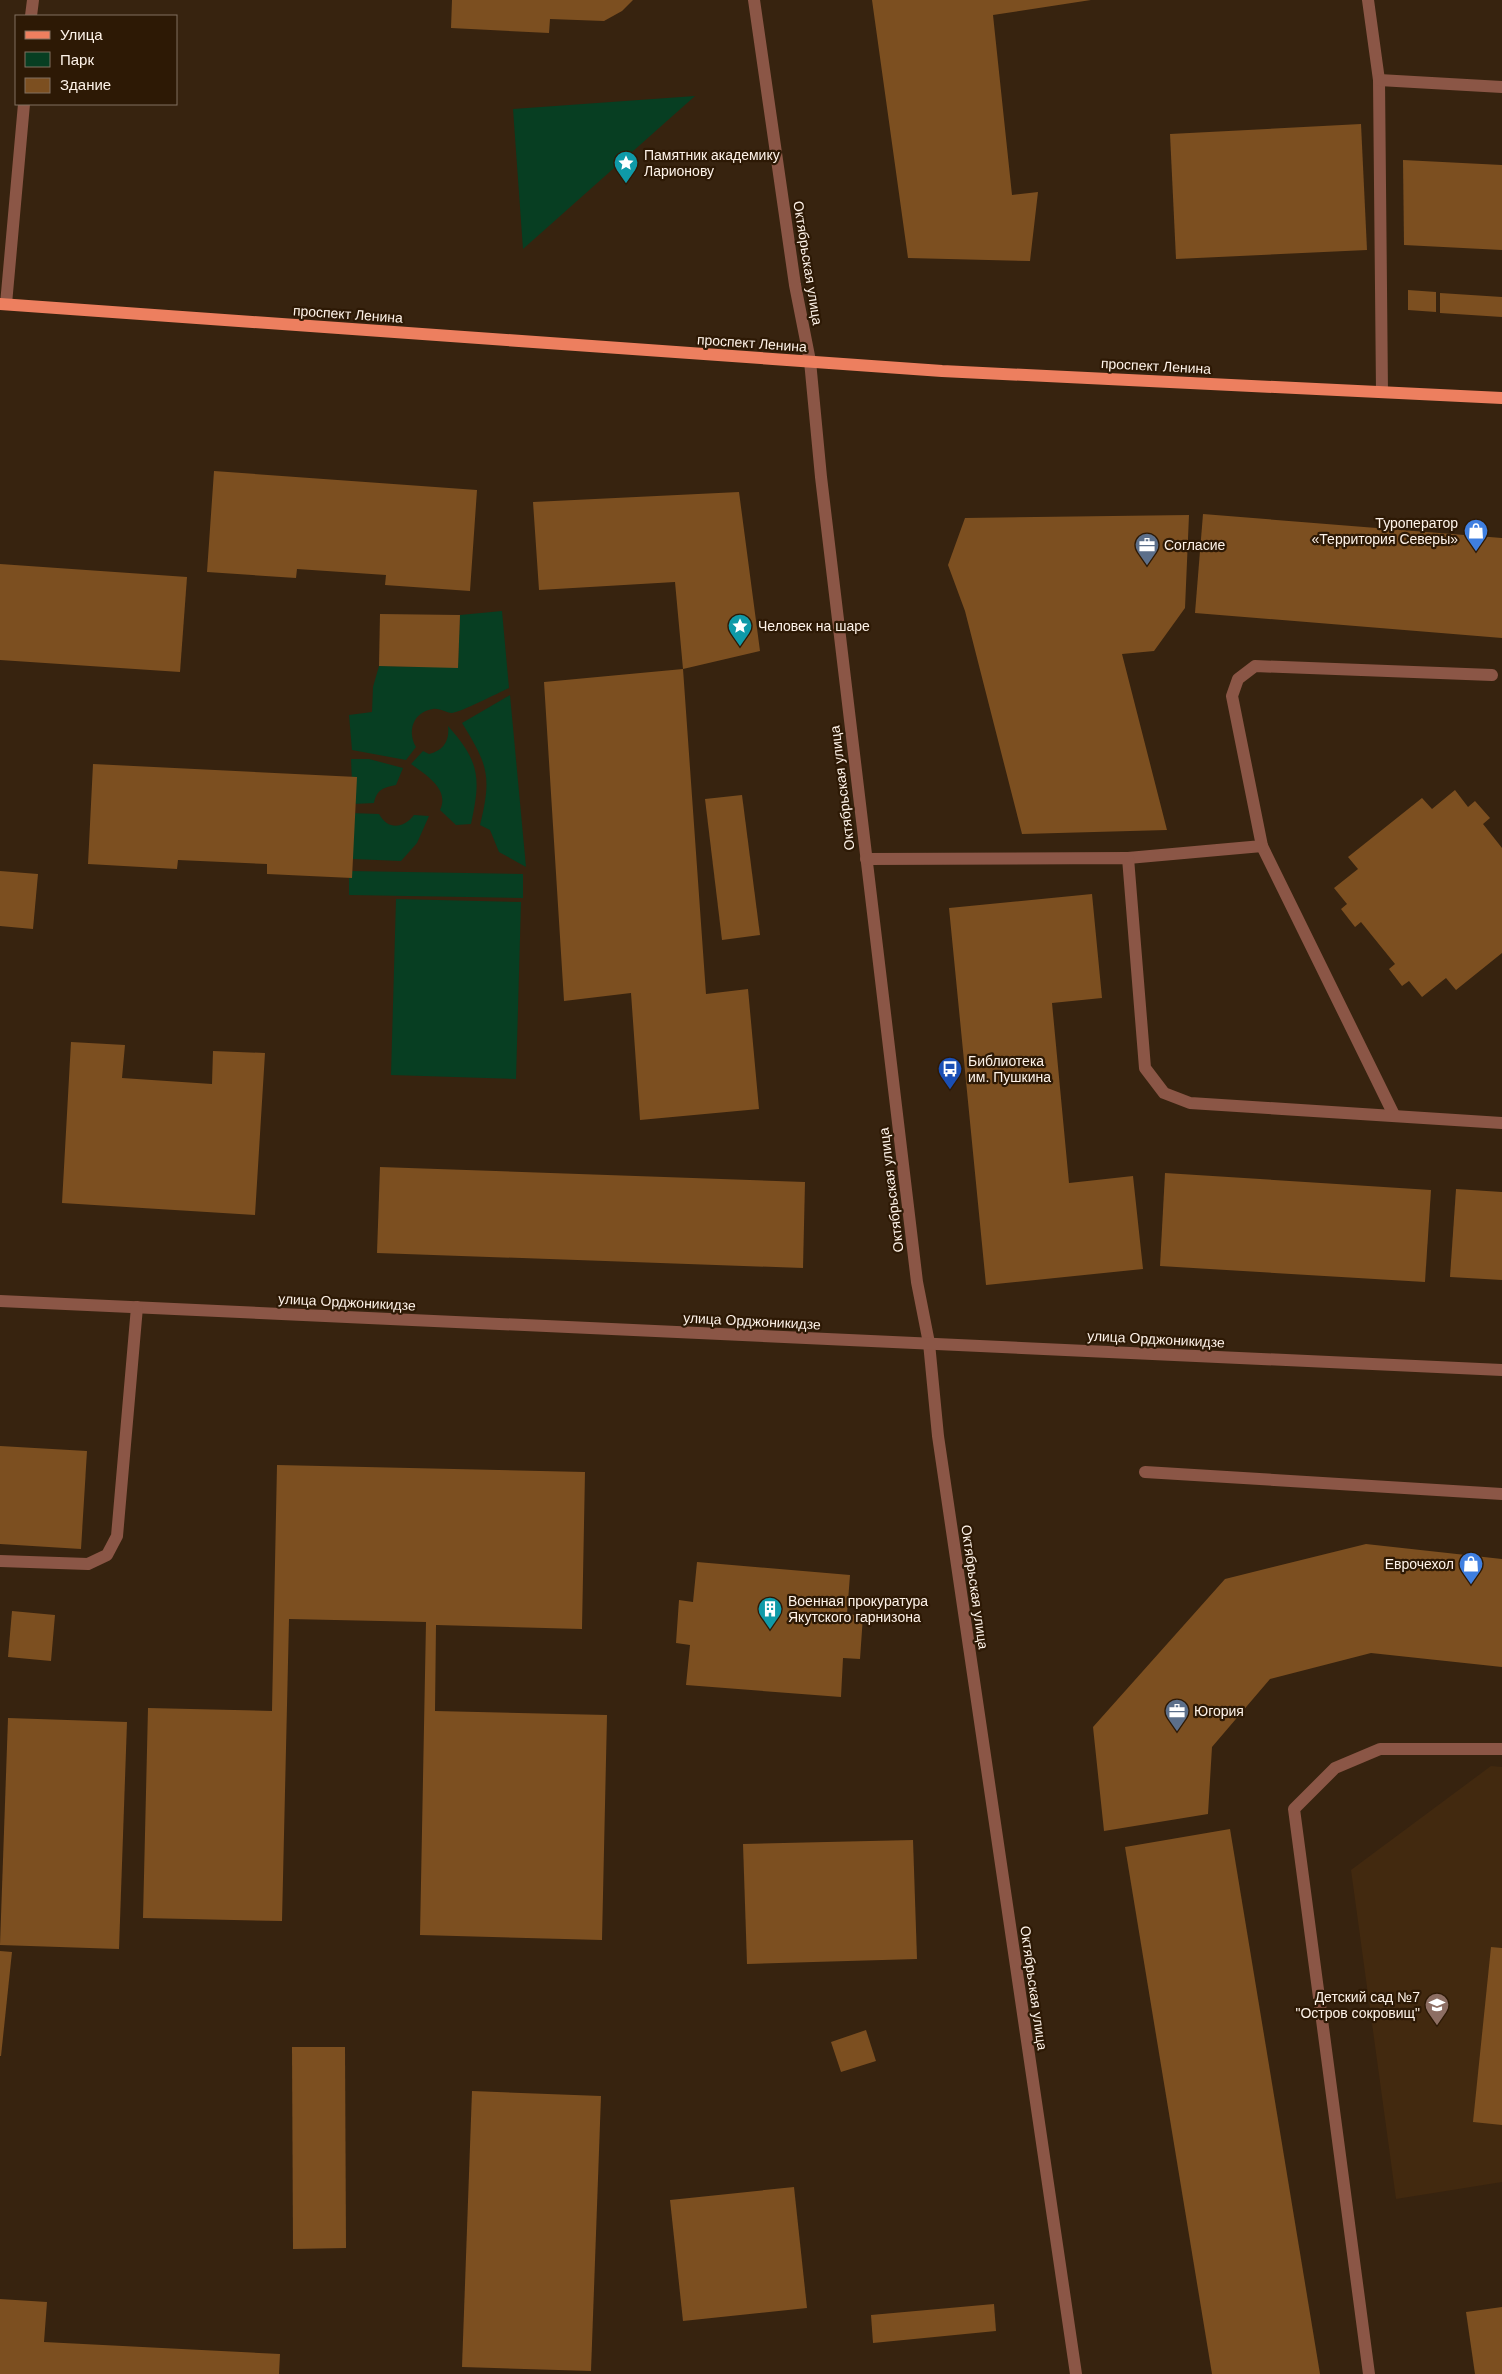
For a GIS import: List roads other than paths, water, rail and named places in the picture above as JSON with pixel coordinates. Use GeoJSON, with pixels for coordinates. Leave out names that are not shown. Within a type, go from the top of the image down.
{"type":"FeatureCollection","features":[{"type":"Feature","properties":{"kind":"main road","name":"проспект Ленина"},"geometry":{"type":"LineString","coordinates":[[3,304],[942,371],[1502,398]]}},
{"type":"Feature","properties":{"kind":"street"},"geometry":{"type":"LineString","coordinates":[[31,15],[33,0]]}},
{"type":"Feature","properties":{"kind":"street","name":"Октябрьская улица"},"geometry":{"type":"LineString","coordinates":[[754,0],[795,285],[810,362],[821,477],[866,860],[918,1282],[929,1343],[940,1446],[1076,2374]]}},
{"type":"Feature","properties":{"kind":"street"},"geometry":{"type":"LineString","coordinates":[[1368,0],[1379,80],[1382,392]]}},
{"type":"Feature","properties":{"kind":"street"},"geometry":{"type":"LineString","coordinates":[[1379,80],[1502,87]]}},
{"type":"Feature","properties":{"kind":"street"},"geometry":{"type":"LineString","coordinates":[[3,304],[24,105]]}},
{"type":"Feature","properties":{"kind":"street"},"geometry":{"type":"LineString","coordinates":[[1394,1115],[1262,846],[1232,696],[1238,679],[1255,666],[1492,675]]}},
{"type":"Feature","properties":{"kind":"street"},"geometry":{"type":"LineString","coordinates":[[866,860],[1128,858],[1262,846]]}},
{"type":"Feature","properties":{"kind":"street"},"geometry":{"type":"LineString","coordinates":[[1128,858],[1145,1068],[1164,1092],[1190,1103],[1502,1123]]}},
{"type":"Feature","properties":{"kind":"street","name":"улица Орджоникидзе"},"geometry":{"type":"LineString","coordinates":[[0,1301],[1502,1370]]}},
{"type":"Feature","properties":{"kind":"street"},"geometry":{"type":"LineString","coordinates":[[0,1561],[88,1564],[107,1555],[117,1536],[137,1308]]}},
{"type":"Feature","properties":{"kind":"street"},"geometry":{"type":"LineString","coordinates":[[1145,1472],[1502,1494]]}},
{"type":"Feature","properties":{"kind":"street"},"geometry":{"type":"LineString","coordinates":[[1369,2374],[1294,1809],[1335,1768],[1380,1749],[1502,1748]]}},
{"type":"Feature","properties":{"kind":"place","name":"Памятник академику Ларионову"},"geometry":{"type":"Point","coordinates":[626,184]}},
{"type":"Feature","properties":{"kind":"place","name":"Туроператор «Территория Северы»"},"geometry":{"type":"Point","coordinates":[1476,552]}},
{"type":"Feature","properties":{"kind":"place","name":"Согласие"},"geometry":{"type":"Point","coordinates":[1147,566]}},
{"type":"Feature","properties":{"kind":"place","name":"Человек на шаре"},"geometry":{"type":"Point","coordinates":[740,647]}},
{"type":"Feature","properties":{"kind":"place","name":"Библиотека им. Пушкина"},"geometry":{"type":"Point","coordinates":[950,1090]}},
{"type":"Feature","properties":{"kind":"place","name":"Еврочехол"},"geometry":{"type":"Point","coordinates":[1471,1585]}},
{"type":"Feature","properties":{"kind":"place","name":"Военная прокуратура Якутского гарнизона"},"geometry":{"type":"Point","coordinates":[770,1630]}},
{"type":"Feature","properties":{"kind":"place","name":"Югория"},"geometry":{"type":"Point","coordinates":[1177,1732]}},
{"type":"Feature","properties":{"kind":"place","name":"Детский сад №7 \"Остров сокровищ\""},"geometry":{"type":"Point","coordinates":[1437,2026]}}]}
